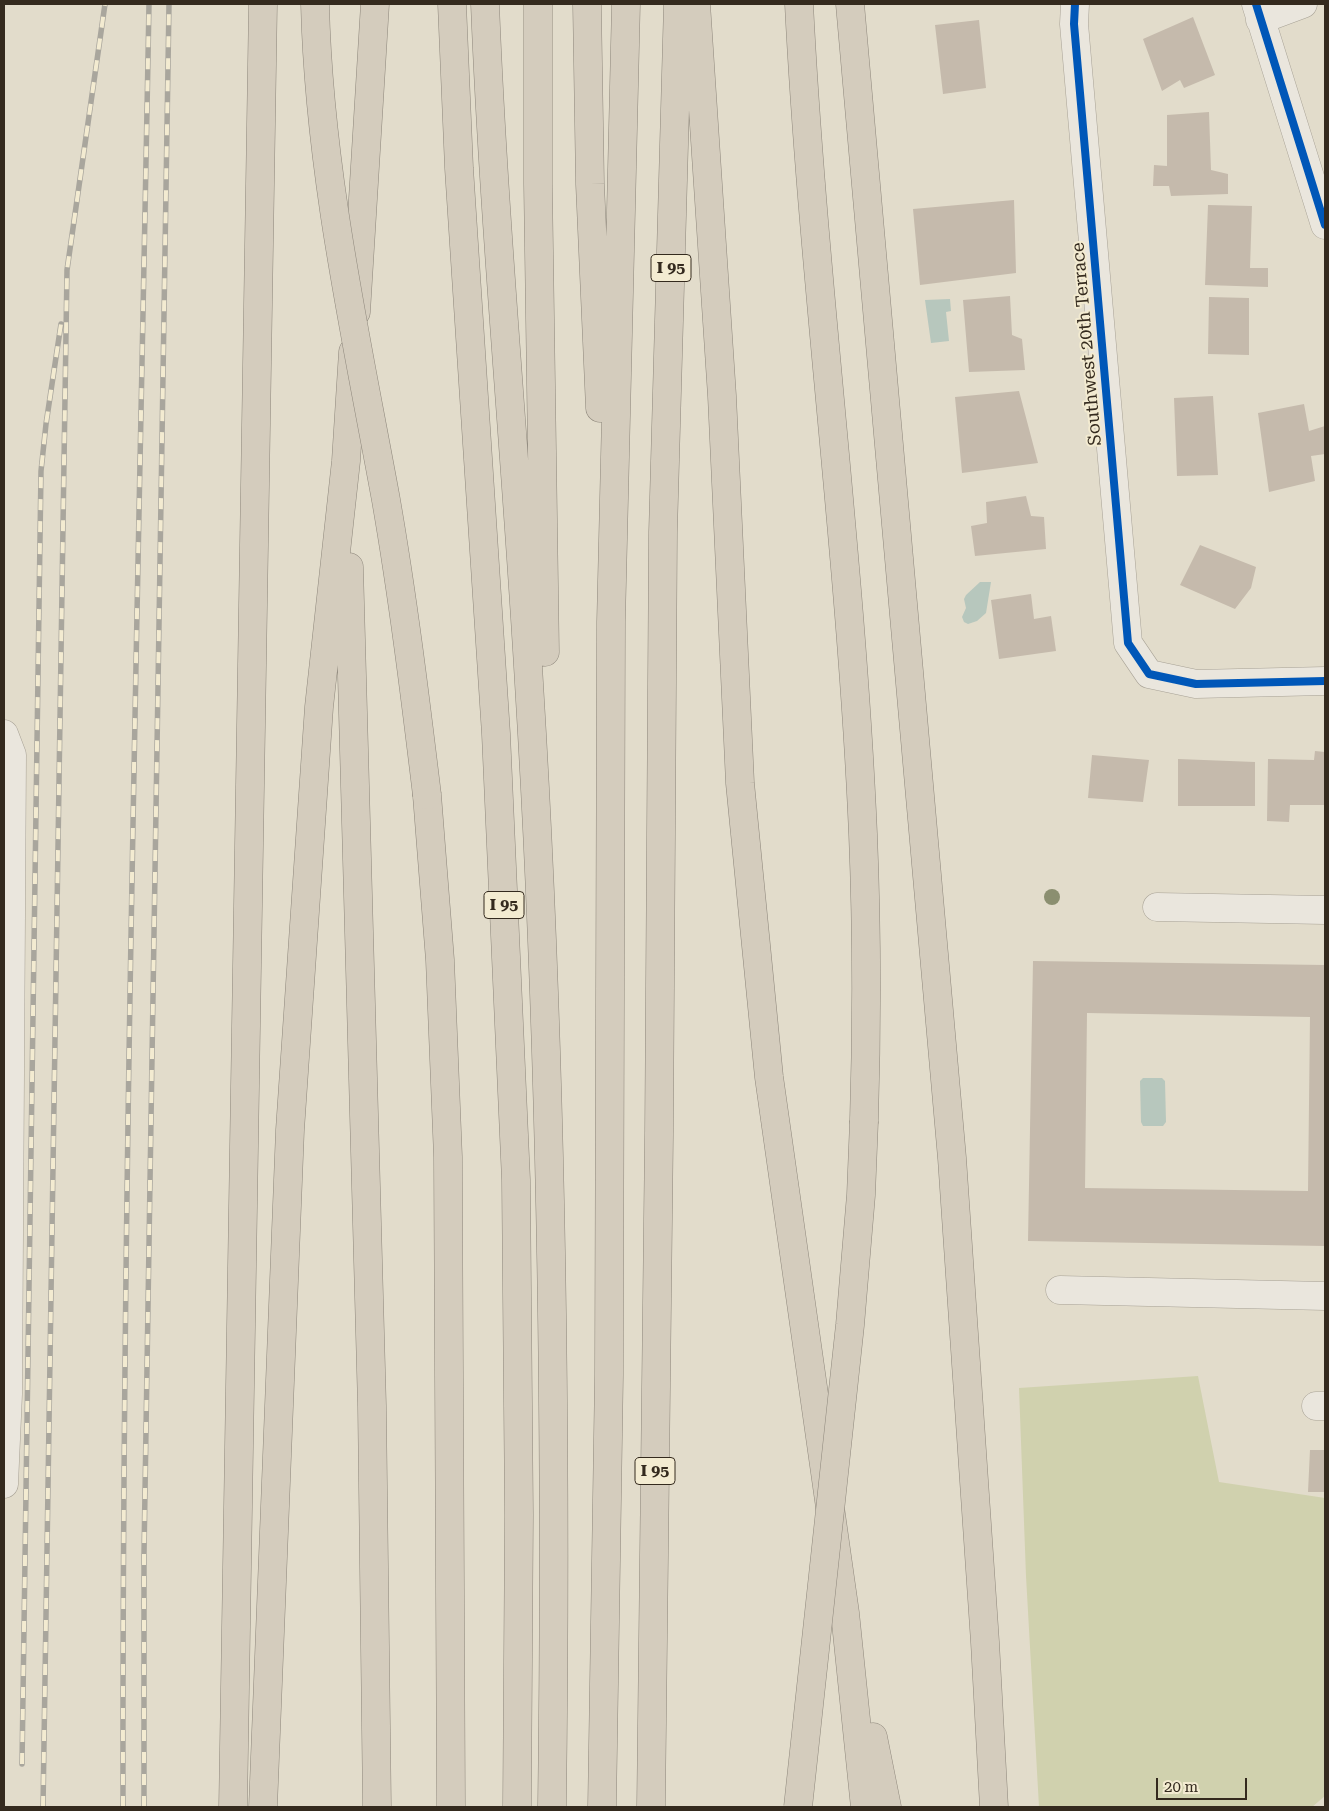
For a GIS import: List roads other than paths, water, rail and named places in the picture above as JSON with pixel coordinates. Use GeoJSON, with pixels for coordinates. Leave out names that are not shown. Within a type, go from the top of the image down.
{"type":"FeatureCollection","features":[{"type":"Feature","properties":{"kind":"highway"},"geometry":{"type":"LineString","coordinates":[[233,1807],[263,4]]}},
{"type":"Feature","properties":{"kind":"highway"},"geometry":{"type":"LineString","coordinates":[[315,4],[320,95],[329,177],[352,320],[388,512],[412,675],[427,795],[440,960],[448,1157],[451,1807]]}},
{"type":"Feature","properties":{"kind":"highway"},"geometry":{"type":"LineString","coordinates":[[262,1807],[290,1130],[319,708],[346,461],[375,4]]}},
{"type":"Feature","properties":{"kind":"highway","name":"I 95"},"geometry":{"type":"LineString","coordinates":[[452,4],[459,168],[496,734],[516,1180],[519,1515],[517,1807]]}},
{"type":"Feature","properties":{"kind":"highway"},"geometry":{"type":"LineString","coordinates":[[485,4],[494,180],[529,682],[549,1144],[554,1625],[552,1807]]}},
{"type":"Feature","properties":{"kind":"highway"},"geometry":{"type":"LineString","coordinates":[[538,4],[541,508],[545,680],[553,828],[542,956]]}},
{"type":"Feature","properties":{"kind":"highway"},"geometry":{"type":"LineString","coordinates":[[587,4],[594,290],[611,622]]}},
{"type":"Feature","properties":{"kind":"highway"},"geometry":{"type":"LineString","coordinates":[[602,1807],[609,1375],[611,622],[626,4]]}},
{"type":"Feature","properties":{"kind":"highway","name":"I 95"},"geometry":{"type":"LineString","coordinates":[[651,1807],[659,1134],[663,532],[678,4]]}},
{"type":"Feature","properties":{"kind":"highway"},"geometry":{"type":"LineString","coordinates":[[696,4],[722,396],[740,783],[769,1077],[845,1613],[865,1807]]}},
{"type":"Feature","properties":{"kind":"highway"},"geometry":{"type":"LineString","coordinates":[[798,1807],[861,1195],[866,1009],[863,834],[851,647],[810,160],[799,4]]}},
{"type":"Feature","properties":{"kind":"highway"},"geometry":{"type":"LineString","coordinates":[[850,4],[950,1130],[985,1642],[994,1807]]}},
{"type":"Feature","properties":{"kind":"highway"},"geometry":{"type":"LineString","coordinates":[[346,461],[372,1406],[377,1807]]}},
{"type":"Feature","properties":{"kind":"highway"},"geometry":{"type":"LineString","coordinates":[[845,1613],[888,1807]]}},
{"type":"Feature","properties":{"kind":"street","name":"Southwest 20th Terrace"},"geometry":{"type":"LineString","coordinates":[[1075,4],[1074,24],[1128,643],[1149,674],[1196,684],[1325,681]]}},
{"type":"Feature","properties":{"kind":"street"},"geometry":{"type":"LineString","coordinates":[[1303,4],[1258,12],[1325,225]]}},
{"type":"Feature","properties":{"kind":"street"},"geometry":{"type":"LineString","coordinates":[[4,734],[12,755],[12,765],[8,1394],[4,1484]]}},
{"type":"Feature","properties":{"kind":"street"},"geometry":{"type":"LineString","coordinates":[[1157,907],[1325,910]]}},
{"type":"Feature","properties":{"kind":"street"},"geometry":{"type":"LineString","coordinates":[[1060,1290],[1325,1296]]}},
{"type":"Feature","properties":{"kind":"railway"},"geometry":{"type":"LineString","coordinates":[[43,1807],[67,270],[105,4]]}},
{"type":"Feature","properties":{"kind":"railway"},"geometry":{"type":"LineString","coordinates":[[123,1807],[123,1582],[128,1131],[149,4]]}},
{"type":"Feature","properties":{"kind":"railway"},"geometry":{"type":"LineString","coordinates":[[144,1807],[144,1554],[169,4]]}},
{"type":"Feature","properties":{"kind":"railway"},"geometry":{"type":"LineString","coordinates":[[22,1764],[41,471],[61,324]]}}]}
